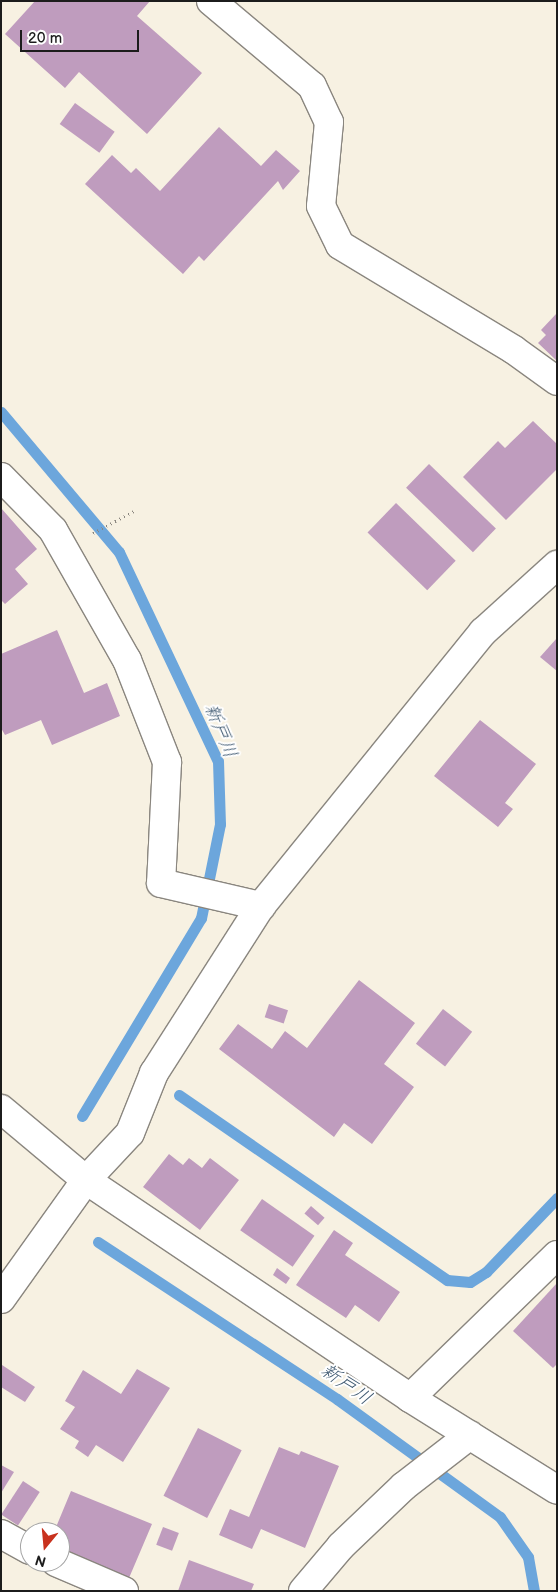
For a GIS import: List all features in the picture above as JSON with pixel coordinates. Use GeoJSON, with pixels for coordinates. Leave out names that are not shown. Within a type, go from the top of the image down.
{"type":"FeatureCollection","features":[{"type":"Feature","properties":{"kind":"street"},"geometry":{"type":"LineString","coordinates":[[211,1],[312,86],[329,122],[321,206],[340,245],[514,350],[557,381]]}},
{"type":"Feature","properties":{"kind":"street"},"geometry":{"type":"LineString","coordinates":[[1,477],[53,530],[126,660],[167,762],[161,883],[249,904]]}},
{"type":"Feature","properties":{"kind":"street"},"geometry":{"type":"LineString","coordinates":[[1,1299],[86,1180],[130,1133],[154,1073],[249,904],[483,632],[557,565]]}},
{"type":"Feature","properties":{"kind":"street"},"geometry":{"type":"LineString","coordinates":[[1,1109],[86,1180],[410,1398],[557,1490]]}},
{"type":"Feature","properties":{"kind":"street"},"geometry":{"type":"LineString","coordinates":[[410,1398],[557,1255]]}},
{"type":"Feature","properties":{"kind":"street"},"geometry":{"type":"LineString","coordinates":[[303,1591],[341,1546],[404,1486],[470,1435]]}},
{"type":"Feature","properties":{"kind":"street"},"geometry":{"type":"LineString","coordinates":[[1,1534],[20,1544]]}},
{"type":"Feature","properties":{"kind":"street"},"geometry":{"type":"LineString","coordinates":[[70,1568],[124,1591]]}},
{"type":"Feature","properties":{"kind":"path"},"geometry":{"type":"LineString","coordinates":[[83,537],[134,511]]}},
{"type":"Feature","properties":{"kind":"building"},"geometry":{"type":"Polygon","coordinates":[[[35,1],[150,1],[137,16],[202,73],[147,134],[79,72],[65,88],[5,34],[35,1]]]}},
{"type":"Feature","properties":{"kind":"building"},"geometry":{"type":"Polygon","coordinates":[[[75,103],[115,132],[99,153],[60,124],[75,103]]]}},
{"type":"Feature","properties":{"kind":"building"},"geometry":{"type":"Polygon","coordinates":[[[219,127],[261,166],[276,150],[300,171],[283,190],[278,181],[204,261],[199,256],[183,274],[85,184],[112,155],[131,173],[136,168],[160,191],[219,127]]]}},
{"type":"Feature","properties":{"kind":"building"},"geometry":{"type":"Polygon","coordinates":[[[557,313],[557,361],[538,343],[546,335],[541,330],[557,313]]]}},
{"type":"Feature","properties":{"kind":"building"},"geometry":{"type":"Polygon","coordinates":[[[533,421],[557,444],[557,469],[506,520],[463,477],[498,441],[505,448],[533,421]]]}},
{"type":"Feature","properties":{"kind":"building"},"geometry":{"type":"Polygon","coordinates":[[[429,464],[496,529],[473,552],[406,488],[429,464]]]}},
{"type":"Feature","properties":{"kind":"building"},"geometry":{"type":"Polygon","coordinates":[[[396,503],[456,561],[427,590],[368,532],[396,503]]]}},
{"type":"Feature","properties":{"kind":"building"},"geometry":{"type":"Polygon","coordinates":[[[1,508],[37,549],[15,569],[28,584],[5,604],[1,600],[1,508]]]}},
{"type":"Feature","properties":{"kind":"building"},"geometry":{"type":"Polygon","coordinates":[[[57,630],[84,693],[107,683],[120,716],[52,745],[41,720],[5,735],[1,728],[1,654],[57,630]]]}},
{"type":"Feature","properties":{"kind":"building"},"geometry":{"type":"Polygon","coordinates":[[[557,638],[557,671],[540,657],[557,638]]]}},
{"type":"Feature","properties":{"kind":"building"},"geometry":{"type":"Polygon","coordinates":[[[480,720],[536,764],[505,803],[513,809],[498,827],[434,776],[480,720]]]}},
{"type":"Feature","properties":{"kind":"building"},"geometry":{"type":"Polygon","coordinates":[[[359,980],[415,1023],[384,1064],[414,1087],[372,1144],[344,1123],[334,1137],[219,1049],[238,1024],[272,1049],[285,1031],[307,1048],[359,980]]]}},
{"type":"Feature","properties":{"kind":"building"},"geometry":{"type":"Polygon","coordinates":[[[269,1004],[288,1010],[284,1023],[265,1017],[269,1004]]]}},
{"type":"Feature","properties":{"kind":"building"},"geometry":{"type":"Polygon","coordinates":[[[443,1009],[472,1032],[445,1066],[416,1044],[443,1009]]]}},
{"type":"Feature","properties":{"kind":"building"},"geometry":{"type":"Polygon","coordinates":[[[169,1154],[183,1165],[189,1158],[202,1168],[210,1158],[239,1180],[200,1230],[143,1187],[169,1154]]]}},
{"type":"Feature","properties":{"kind":"building"},"geometry":{"type":"Polygon","coordinates":[[[262,1199],[314,1236],[293,1267],[240,1230],[262,1199]]]}},
{"type":"Feature","properties":{"kind":"building"},"geometry":{"type":"Polygon","coordinates":[[[311,1206],[325,1218],[318,1225],[304,1214],[311,1206]]]}},
{"type":"Feature","properties":{"kind":"building"},"geometry":{"type":"Polygon","coordinates":[[[334,1230],[353,1243],[345,1255],[400,1292],[379,1322],[355,1305],[346,1318],[296,1285],[334,1230]]]}},
{"type":"Feature","properties":{"kind":"building"},"geometry":{"type":"Polygon","coordinates":[[[277,1268],[290,1278],[286,1284],[273,1275],[277,1268]]]}},
{"type":"Feature","properties":{"kind":"building"},"geometry":{"type":"Polygon","coordinates":[[[557,1283],[557,1364],[553,1368],[513,1331],[557,1283]]]}},
{"type":"Feature","properties":{"kind":"building"},"geometry":{"type":"Polygon","coordinates":[[[2,1365],[35,1387],[25,1402],[1,1387],[2,1365]]]}},
{"type":"Feature","properties":{"kind":"building"},"geometry":{"type":"Polygon","coordinates":[[[137,1369],[170,1388],[123,1462],[96,1445],[88,1457],[75,1448],[79,1441],[60,1429],[75,1407],[65,1401],[83,1370],[121,1394],[137,1369]]]}},
{"type":"Feature","properties":{"kind":"building"},"geometry":{"type":"Polygon","coordinates":[[[198,1428],[242,1450],[207,1518],[163,1496],[198,1428]]]}},
{"type":"Feature","properties":{"kind":"building"},"geometry":{"type":"Polygon","coordinates":[[[279,1447],[299,1455],[301,1451],[339,1466],[305,1548],[261,1529],[252,1549],[219,1535],[230,1509],[249,1517],[279,1447]]]}},
{"type":"Feature","properties":{"kind":"building"},"geometry":{"type":"Polygon","coordinates":[[[1,1465],[14,1472],[1,1493],[1,1465]]]}},
{"type":"Feature","properties":{"kind":"building"},"geometry":{"type":"Polygon","coordinates":[[[23,1481],[40,1492],[18,1525],[1,1515],[23,1481]]]}},
{"type":"Feature","properties":{"kind":"building"},"geometry":{"type":"Polygon","coordinates":[[[71,1491],[152,1524],[129,1578],[70,1553],[70,1522],[58,1522],[71,1491]]]}},
{"type":"Feature","properties":{"kind":"building"},"geometry":{"type":"Polygon","coordinates":[[[163,1527],[179,1533],[172,1551],[156,1545],[163,1527]]]}},
{"type":"Feature","properties":{"kind":"building"},"geometry":{"type":"Polygon","coordinates":[[[189,1560],[254,1584],[251,1591],[178,1591],[189,1560]]]}},
{"type":"Feature","properties":{"kind":"waterway","name":"新戸川"},"geometry":{"type":"LineString","coordinates":[[1,412],[119,552],[218,761],[220,824],[201,918],[82,1116]]}},
{"type":"Feature","properties":{"kind":"waterway"},"geometry":{"type":"LineString","coordinates":[[179,1095],[447,1280],[470,1282],[486,1272],[557,1198]]}},
{"type":"Feature","properties":{"kind":"waterway","name":"新戸川"},"geometry":{"type":"LineString","coordinates":[[98,1242],[337,1399],[500,1517],[528,1557],[534,1591]]}}]}
